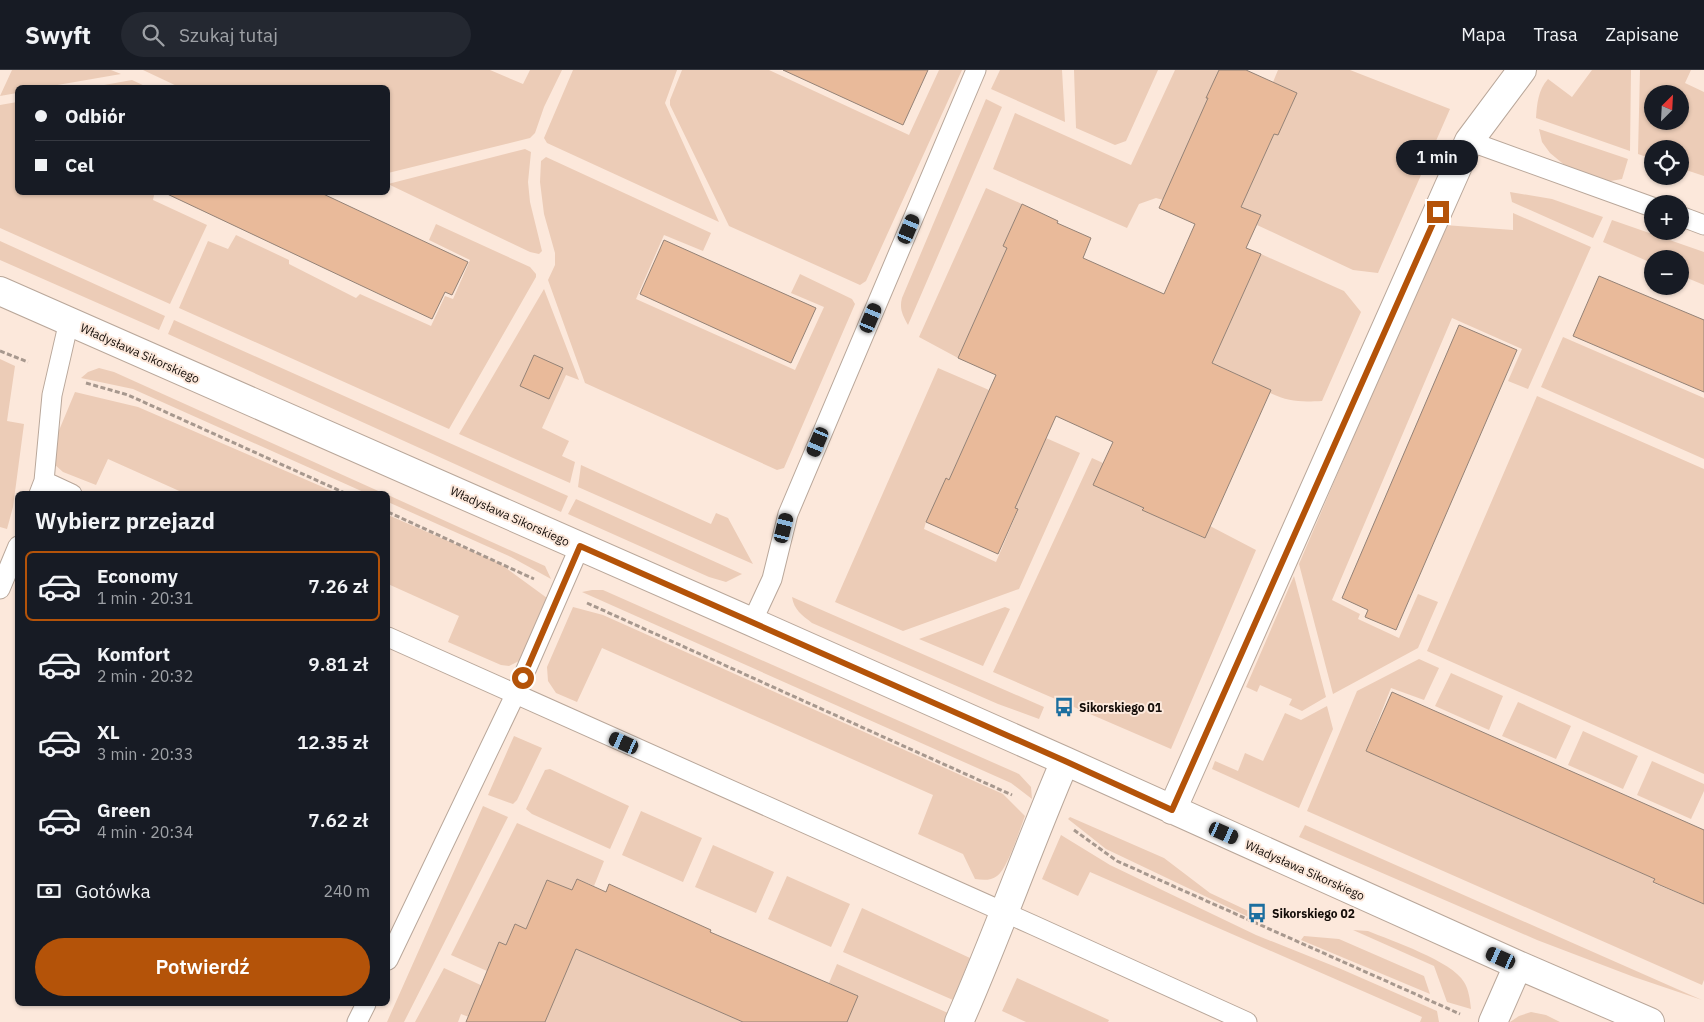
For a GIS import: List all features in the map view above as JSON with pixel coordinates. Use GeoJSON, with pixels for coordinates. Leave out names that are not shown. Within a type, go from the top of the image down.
{"type":"FeatureCollection","features":[{"type":"Feature","properties":{"kind":"street"},"geometry":{"type":"LineString","coordinates":[[1172,810],[1469,141],[1522,70]]}},
{"type":"Feature","properties":{"kind":"street","name":"Władysława Sikorskiego"},"geometry":{"type":"LineString","coordinates":[[0,291],[752,622],[1518,965],[1650,1022]]}},
{"type":"Feature","properties":{"kind":"street"},"geometry":{"type":"LineString","coordinates":[[959,1022],[1065,761]]}},
{"type":"Feature","properties":{"kind":"street"},"geometry":{"type":"LineString","coordinates":[[1493,1022],[1518,965]]}},
{"type":"Feature","properties":{"kind":"lane"},"geometry":{"type":"LineString","coordinates":[[752,622],[772,579],[788,514],[976,70]]}},
{"type":"Feature","properties":{"kind":"lane"},"geometry":{"type":"LineString","coordinates":[[1469,141],[1644,203]]}},
{"type":"Feature","properties":{"kind":"lane"},"geometry":{"type":"LineString","coordinates":[[1689,219],[1704,225]]}},
{"type":"Feature","properties":{"kind":"lane"},"geometry":{"type":"LineString","coordinates":[[59,491],[42,487],[52,395],[68,321]]}},
{"type":"Feature","properties":{"kind":"lane"},"geometry":{"type":"LineString","coordinates":[[390,956],[515,695],[580,546]]}},
{"type":"Feature","properties":{"kind":"lane"},"geometry":{"type":"LineString","coordinates":[[0,589],[15,553]]}},
{"type":"Feature","properties":{"kind":"lane"},"geometry":{"type":"LineString","coordinates":[[390,638],[1005,912],[1246,1022]]}},
{"type":"Feature","properties":{"kind":"lane"},"geometry":{"type":"LineString","coordinates":[[357,1022],[365,1006]]}},
{"type":"Feature","properties":{"kind":"path"},"geometry":{"type":"LineString","coordinates":[[0,351],[56,375],[128,395],[340,491]]}},
{"type":"Feature","properties":{"kind":"path"},"geometry":{"type":"LineString","coordinates":[[390,513],[1045,809],[1117,861],[1461,1014]]}},
{"type":"Feature","properties":{"kind":"shaded area"},"geometry":{"type":"Polygon","coordinates":[[[12,70],[111,70],[121,74],[58,85],[15,85],[15,93],[0,96],[12,70]]]}},
{"type":"Feature","properties":{"kind":"shaded area"},"geometry":{"type":"Polygon","coordinates":[[[143,70],[490,70],[523,84],[530,70],[562,70],[544,107],[535,133],[530,138],[390,173],[390,85],[175,85],[143,70]]]}},
{"type":"Feature","properties":{"kind":"shaded area"},"geometry":{"type":"Polygon","coordinates":[[[573,70],[677,70],[665,103],[719,222],[547,143],[544,138],[573,70]]]}},
{"type":"Feature","properties":{"kind":"shaded area"},"geometry":{"type":"Polygon","coordinates":[[[682,70],[769,70],[909,135],[939,70],[962,70],[866,281],[860,285],[729,226],[670,105],[670,100],[682,70]]]}},
{"type":"Feature","properties":{"kind":"shaded area"},"geometry":{"type":"Polygon","coordinates":[[[1000,70],[1062,70],[1065,122],[991,89],[1000,70]]]}},
{"type":"Feature","properties":{"kind":"shaded area"},"geometry":{"type":"Polygon","coordinates":[[[1074,70],[1158,70],[1126,141],[1115,145],[1076,128],[1074,70]]]}},
{"type":"Feature","properties":{"kind":"shaded area"},"geometry":{"type":"Polygon","coordinates":[[[1175,70],[1219,70],[1207,98],[1233,110],[1163,200],[1156,198],[1139,204],[1127,228],[993,169],[1015,113],[1131,165],[1175,70]]]}},
{"type":"Feature","properties":{"kind":"shaded area"},"geometry":{"type":"Polygon","coordinates":[[[1278,70],[1350,70],[1450,109],[1378,273],[1353,270],[1257,225],[1261,215],[1241,207],[1274,134],[1278,135],[1297,93],[1273,82],[1278,70]]]}},
{"type":"Feature","properties":{"kind":"shaded area"},"geometry":{"type":"Polygon","coordinates":[[[1592,70],[1631,70],[1630,151],[1536,118],[1540,92],[1548,79],[1572,97],[1592,70]]]}},
{"type":"Feature","properties":{"kind":"shaded area"},"geometry":{"type":"Polygon","coordinates":[[[1640,70],[1691,70],[1685,83],[1704,92],[1704,176],[1689,171],[1689,140],[1644,140],[1644,156],[1638,154],[1640,70]]]}},
{"type":"Feature","properties":{"kind":"shaded area"},"geometry":{"type":"Polygon","coordinates":[[[132,80],[143,85],[104,85],[132,80]]]}},
{"type":"Feature","properties":{"kind":"shaded area"},"geometry":{"type":"Polygon","coordinates":[[[986,99],[1002,107],[908,325],[901,309],[902,298],[986,99]]]}},
{"type":"Feature","properties":{"kind":"shaded area"},"geometry":{"type":"Polygon","coordinates":[[[15,102],[15,195],[154,195],[153,200],[207,225],[170,304],[0,228],[0,105],[15,102]]]}},
{"type":"Feature","properties":{"kind":"shaded area"},"geometry":{"type":"Polygon","coordinates":[[[1539,129],[1628,159],[1622,179],[1605,182],[1573,172],[1550,153],[1542,142],[1539,129]]]}},
{"type":"Feature","properties":{"kind":"shaded area"},"geometry":{"type":"Polygon","coordinates":[[[525,149],[531,152],[528,182],[530,202],[542,251],[539,254],[530,252],[390,183],[525,149]]]}},
{"type":"Feature","properties":{"kind":"shaded area"},"geometry":{"type":"Polygon","coordinates":[[[546,157],[711,233],[703,251],[664,235],[636,299],[795,370],[824,307],[791,293],[800,274],[852,299],[855,304],[784,468],[777,470],[585,383],[548,280],[555,265],[555,253],[544,214],[540,182],[541,161],[546,157]]]}},
{"type":"Feature","properties":{"kind":"shaded area"},"geometry":{"type":"Polygon","coordinates":[[[986,188],[1022,204],[1003,246],[1007,248],[958,358],[919,337],[986,188]]]}},
{"type":"Feature","properties":{"kind":"shaded area"},"geometry":{"type":"Polygon","coordinates":[[[1510,192],[1552,199],[1603,217],[1593,238],[1512,202],[1510,192]]]}},
{"type":"Feature","properties":{"kind":"shaded area"},"geometry":{"type":"Polygon","coordinates":[[[1513,213],[1591,247],[1528,389],[1508,381],[1522,349],[1452,318],[1332,600],[1360,614],[1358,619],[1399,638],[1418,594],[1438,602],[1418,648],[1333,694],[1299,564],[1444,225],[1513,230],[1513,213]]]}},
{"type":"Feature","properties":{"kind":"shaded area"},"geometry":{"type":"Polygon","coordinates":[[[1612,220],[1644,231],[1644,240],[1670,240],[1704,252],[1704,285],[1689,279],[1689,250],[1644,250],[1644,260],[1603,242],[1612,220]]]}},
{"type":"Feature","properties":{"kind":"shaded area"},"geometry":{"type":"Polygon","coordinates":[[[436,224],[530,267],[536,274],[449,429],[179,308],[208,241],[228,249],[236,235],[289,260],[289,264],[356,298],[360,294],[431,326],[445,296],[453,299],[470,260],[429,240],[436,224]]]}},
{"type":"Feature","properties":{"kind":"shaded area"},"geometry":{"type":"Polygon","coordinates":[[[0,241],[165,316],[159,330],[0,260],[0,241]]]}},
{"type":"Feature","properties":{"kind":"shaded area"},"geometry":{"type":"Polygon","coordinates":[[[1261,254],[1344,291],[1361,312],[1322,401],[1301,401],[1283,398],[1270,393],[1271,390],[1212,363],[1261,254]]]}},
{"type":"Feature","properties":{"kind":"shaded area"},"geometry":{"type":"Polygon","coordinates":[[[544,289],[579,380],[566,375],[542,428],[569,441],[562,456],[575,462],[570,483],[459,434],[544,289]]]}},
{"type":"Feature","properties":{"kind":"shaded area"},"geometry":{"type":"Polygon","coordinates":[[[174,320],[568,496],[561,512],[168,334],[174,320]]]}},
{"type":"Feature","properties":{"kind":"shaded area"},"geometry":{"type":"Polygon","coordinates":[[[1563,337],[1704,398],[1704,459],[1541,387],[1563,337]]]}},
{"type":"Feature","properties":{"kind":"shaded area"},"geometry":{"type":"Polygon","coordinates":[[[0,359],[15,366],[7,421],[24,424],[13,507],[7,529],[0,527],[0,359]]]}},
{"type":"Feature","properties":{"kind":"shaded area"},"geometry":{"type":"Polygon","coordinates":[[[99,368],[114,372],[378,491],[361,491],[133,389],[81,378],[88,372],[99,368]]]}},
{"type":"Feature","properties":{"kind":"shaded area"},"geometry":{"type":"Polygon","coordinates":[[[938,368],[989,390],[949,480],[924,529],[996,562],[1018,510],[1015,508],[1046,438],[1080,453],[1019,589],[903,631],[835,602],[938,368]]]}},
{"type":"Feature","properties":{"kind":"shaded area"},"geometry":{"type":"Polygon","coordinates":[[[75,392],[138,407],[332,491],[179,491],[108,459],[96,485],[63,472],[54,464],[50,452],[75,392]]]}},
{"type":"Feature","properties":{"kind":"shaded area"},"geometry":{"type":"Polygon","coordinates":[[[1537,396],[1704,469],[1704,774],[1427,651],[1537,396]]]}},
{"type":"Feature","properties":{"kind":"shaded area"},"geometry":{"type":"Polygon","coordinates":[[[1092,458],[1103,463],[1144,507],[1143,510],[1204,538],[1210,526],[1256,550],[1171,749],[993,672],[1092,458]]]}},
{"type":"Feature","properties":{"kind":"shaded area"},"geometry":{"type":"Polygon","coordinates":[[[581,465],[711,524],[716,513],[728,518],[753,564],[578,487],[581,465]]]}},
{"type":"Feature","properties":{"kind":"shaded area"},"geometry":{"type":"Polygon","coordinates":[[[390,496],[545,566],[551,579],[511,557],[390,503],[390,496]]]}},
{"type":"Feature","properties":{"kind":"shaded area"},"geometry":{"type":"Polygon","coordinates":[[[576,499],[742,574],[726,582],[709,577],[568,514],[576,499]]]}},
{"type":"Feature","properties":{"kind":"shaded area"},"geometry":{"type":"Polygon","coordinates":[[[390,516],[499,563],[547,598],[523,659],[509,666],[501,665],[448,642],[459,616],[390,585],[390,516]]]}},
{"type":"Feature","properties":{"kind":"shaded area"},"geometry":{"type":"Polygon","coordinates":[[[1294,576],[1326,697],[1302,711],[1289,705],[1292,699],[1260,685],[1257,692],[1246,687],[1294,576]]]}},
{"type":"Feature","properties":{"kind":"shaded area"},"geometry":{"type":"Polygon","coordinates":[[[603,590],[1019,774],[1031,787],[1032,799],[1011,783],[582,592],[603,590]]]}},
{"type":"Feature","properties":{"kind":"shaded area"},"geometry":{"type":"Polygon","coordinates":[[[792,597],[1044,707],[1039,719],[998,704],[812,623],[797,609],[792,597]]]}},
{"type":"Feature","properties":{"kind":"shaded area"},"geometry":{"type":"Polygon","coordinates":[[[573,607],[603,615],[1003,794],[1025,816],[1005,866],[995,878],[986,880],[975,879],[963,854],[918,834],[933,795],[602,648],[577,702],[556,693],[548,681],[547,667],[573,607]]]}},
{"type":"Feature","properties":{"kind":"shaded area"},"geometry":{"type":"Polygon","coordinates":[[[1005,607],[1010,609],[983,666],[919,639],[1005,607]]]}},
{"type":"Feature","properties":{"kind":"shaded area"},"geometry":{"type":"Polygon","coordinates":[[[1419,659],[1439,668],[1424,700],[1391,688],[1366,751],[1655,879],[1653,883],[1702,903],[1704,899],[1704,980],[1702,985],[1307,811],[1357,691],[1419,659]]]}},
{"type":"Feature","properties":{"kind":"shaded area"},"geometry":{"type":"Polygon","coordinates":[[[1451,673],[1503,696],[1489,730],[1435,706],[1451,673]]]}},
{"type":"Feature","properties":{"kind":"shaded area"},"geometry":{"type":"Polygon","coordinates":[[[1518,702],[1571,726],[1556,759],[1502,736],[1518,702]]]}},
{"type":"Feature","properties":{"kind":"shaded area"},"geometry":{"type":"Polygon","coordinates":[[[1327,706],[1333,729],[1299,808],[1212,769],[1215,761],[1238,771],[1245,753],[1263,761],[1285,713],[1301,720],[1327,706]]]}},
{"type":"Feature","properties":{"kind":"shaded area"},"geometry":{"type":"Polygon","coordinates":[[[1583,731],[1638,756],[1623,789],[1568,765],[1583,731]]]}},
{"type":"Feature","properties":{"kind":"shaded area"},"geometry":{"type":"Polygon","coordinates":[[[514,736],[542,748],[517,800],[513,804],[488,795],[514,736]]]}},
{"type":"Feature","properties":{"kind":"shaded area"},"geometry":{"type":"Polygon","coordinates":[[[1652,761],[1704,784],[1704,791],[1691,819],[1637,795],[1652,761]]]}},
{"type":"Feature","properties":{"kind":"shaded area"},"geometry":{"type":"Polygon","coordinates":[[[550,769],[629,806],[610,849],[532,814],[526,809],[545,770],[550,769]]]}},
{"type":"Feature","properties":{"kind":"shaded area"},"geometry":{"type":"Polygon","coordinates":[[[483,806],[508,817],[404,1022],[387,1022],[483,806]]]}},
{"type":"Feature","properties":{"kind":"shaded area"},"geometry":{"type":"Polygon","coordinates":[[[641,811],[702,838],[683,882],[622,855],[641,811]]]}},
{"type":"Feature","properties":{"kind":"shaded area"},"geometry":{"type":"Polygon","coordinates":[[[1070,817],[1164,858],[1210,893],[1257,915],[1255,920],[1106,849],[1068,819],[1070,817]]]}},
{"type":"Feature","properties":{"kind":"shaded area"},"geometry":{"type":"Polygon","coordinates":[[[517,823],[604,861],[594,886],[577,879],[572,890],[547,880],[526,929],[515,924],[506,945],[499,942],[487,971],[451,955],[517,823]]]}},
{"type":"Feature","properties":{"kind":"shaded area"},"geometry":{"type":"Polygon","coordinates":[[[1305,825],[1702,1000],[1634,977],[1537,940],[1299,837],[1305,825]]]}},
{"type":"Feature","properties":{"kind":"shaded area"},"geometry":{"type":"Polygon","coordinates":[[[1061,835],[1110,865],[1256,935],[1341,969],[1437,1011],[1439,1022],[1420,1022],[1422,1017],[1090,872],[1078,896],[1042,879],[1061,835]]]}},
{"type":"Feature","properties":{"kind":"shaded area"},"geometry":{"type":"Polygon","coordinates":[[[713,845],[774,872],[756,913],[695,887],[713,845]]]}},
{"type":"Feature","properties":{"kind":"shaded area"},"geometry":{"type":"Polygon","coordinates":[[[787,876],[850,904],[831,947],[768,919],[787,876]]]}},
{"type":"Feature","properties":{"kind":"shaded area"},"geometry":{"type":"Polygon","coordinates":[[[862,908],[970,958],[953,1000],[843,952],[862,908]]]}},
{"type":"Feature","properties":{"kind":"shaded area"},"geometry":{"type":"Polygon","coordinates":[[[1353,930],[1368,931],[1420,952],[1447,967],[1464,982],[1471,1009],[1447,1002],[1434,966],[1353,930]]]}},
{"type":"Feature","properties":{"kind":"shaded area"},"geometry":{"type":"Polygon","coordinates":[[[573,936],[702,1004],[743,1022],[545,1022],[573,936]]]}},
{"type":"Feature","properties":{"kind":"shaded area"},"geometry":{"type":"Polygon","coordinates":[[[1304,936],[1339,939],[1424,976],[1430,994],[1301,940],[1304,936]]]}},
{"type":"Feature","properties":{"kind":"shaded area"},"geometry":{"type":"Polygon","coordinates":[[[837,964],[948,1013],[944,1022],[847,1022],[858,996],[829,983],[837,964]]]}},
{"type":"Feature","properties":{"kind":"shaded area"},"geometry":{"type":"Polygon","coordinates":[[[444,968],[487,988],[474,1019],[461,1014],[458,1022],[415,1022],[444,968]]]}},
{"type":"Feature","properties":{"kind":"shaded area"},"geometry":{"type":"Polygon","coordinates":[[[1017,978],[1109,1020],[1108,1022],[1026,1022],[1002,1011],[1017,978]]]}},
{"type":"Feature","properties":{"kind":"shaded area"},"geometry":{"type":"Polygon","coordinates":[[[1531,1012],[1546,1015],[1560,1022],[1510,1022],[1519,1016],[1531,1012]]]}},
{"type":"Feature","properties":{"kind":"building"},"geometry":{"type":"Polygon","coordinates":[[[783,70],[928,70],[903,125],[783,70]]]}},
{"type":"Feature","properties":{"kind":"building"},"geometry":{"type":"Polygon","coordinates":[[[1219,70],[1246,70],[1297,93],[1278,135],[1274,134],[1241,207],[1261,215],[1246,248],[1261,254],[1212,363],[1271,390],[1205,538],[1142,510],[1144,508],[1093,485],[1113,442],[1056,416],[1015,508],[1018,509],[998,554],[926,522],[946,478],[949,480],[996,375],[958,358],[1007,248],[1003,246],[1022,204],[1058,221],[1057,223],[1091,238],[1083,258],[1164,294],[1195,224],[1159,208],[1219,70]]]}},
{"type":"Feature","properties":{"kind":"building"},"geometry":{"type":"Polygon","coordinates":[[[169,195],[325,195],[468,262],[452,295],[445,292],[432,319],[169,195]]]}},
{"type":"Feature","properties":{"kind":"building"},"geometry":{"type":"Polygon","coordinates":[[[664,240],[816,308],[791,363],[640,294],[664,240]]]}},
{"type":"Feature","properties":{"kind":"building"},"geometry":{"type":"Polygon","coordinates":[[[1599,276],[1704,320],[1704,392],[1573,336],[1599,276]]]}},
{"type":"Feature","properties":{"kind":"building"},"geometry":{"type":"Polygon","coordinates":[[[1459,325],[1517,350],[1396,630],[1365,617],[1368,610],[1342,598],[1459,325]]]}},
{"type":"Feature","properties":{"kind":"building"},"geometry":{"type":"Polygon","coordinates":[[[534,355],[563,368],[549,399],[520,386],[534,355]]]}},
{"type":"Feature","properties":{"kind":"building"},"geometry":{"type":"Polygon","coordinates":[[[1392,692],[1704,830],[1704,904],[1653,882],[1655,879],[1366,751],[1392,692]]]}},
{"type":"Feature","properties":{"kind":"building"},"geometry":{"type":"Polygon","coordinates":[[[577,879],[606,892],[609,884],[711,930],[710,932],[858,996],[847,1022],[743,1022],[576,949],[545,1022],[466,1022],[499,942],[506,945],[515,924],[526,929],[547,880],[572,890],[577,879]]]}},
{"type":"Feature","properties":{"kind":"place","name":"Sikorskiego 01"},"geometry":{"type":"Point","coordinates":[1064,707]}},
{"type":"Feature","properties":{"kind":"place","name":"Sikorskiego 02"},"geometry":{"type":"Point","coordinates":[1257,913]}},
{"type":"Feature","properties":{"kind":"route"},"geometry":{"type":"LineString","coordinates":[[523,678],[580,546],[1172,810],[1438,212]]}}]}
